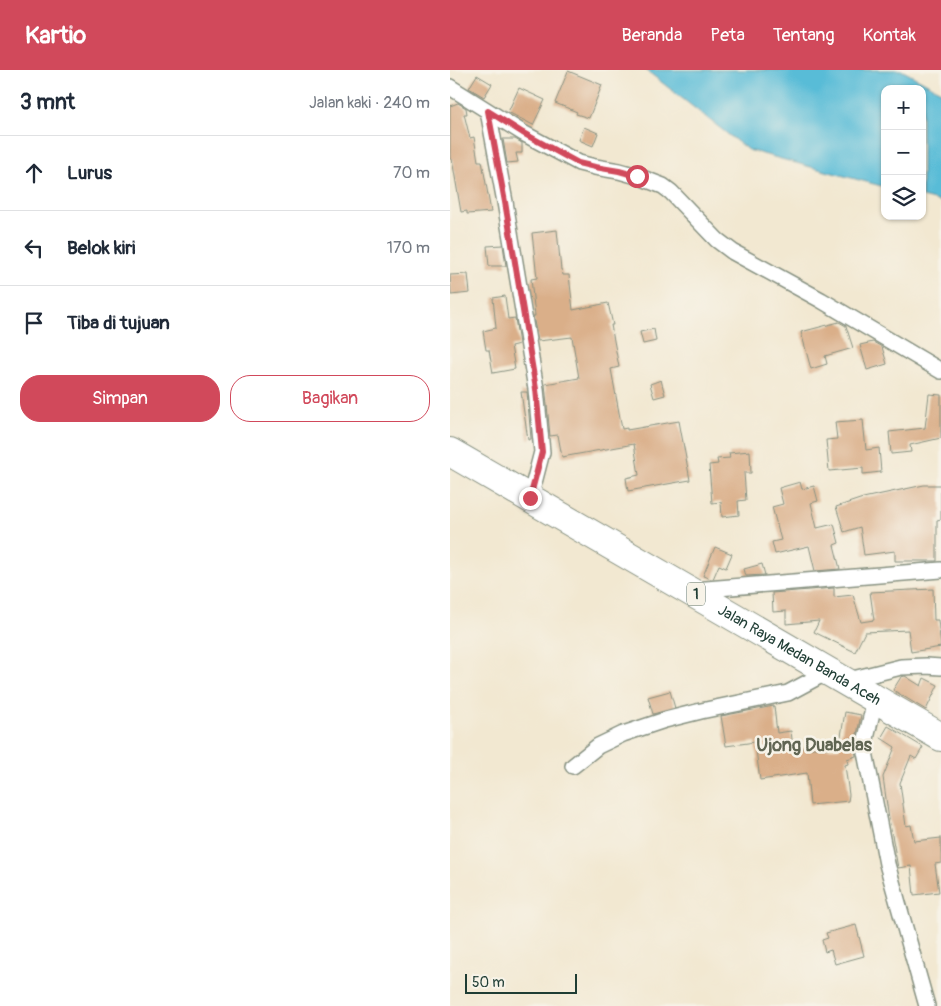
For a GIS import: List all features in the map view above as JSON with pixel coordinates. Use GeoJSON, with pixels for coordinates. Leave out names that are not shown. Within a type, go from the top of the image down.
{"type":"FeatureCollection","features":[{"type":"Feature","properties":{"kind":"highway","name":"Jalan Raya Medan Banda Aceh"},"geometry":{"type":"LineString","coordinates":[[450,452],[941,737]]}},
{"type":"Feature","properties":{"kind":"street"},"geometry":{"type":"LineString","coordinates":[[450,87],[523,133],[578,163],[619,171],[663,186],[717,240],[733,252],[821,300],[941,371]]}},
{"type":"Feature","properties":{"kind":"street"},"geometry":{"type":"LineString","coordinates":[[488,111],[536,389],[542,452],[530,498]]}},
{"type":"Feature","properties":{"kind":"street"},"geometry":{"type":"LineString","coordinates":[[690,590],[941,570]]}},
{"type":"Feature","properties":{"kind":"street"},"geometry":{"type":"LineString","coordinates":[[573,766],[598,746],[623,734],[701,710],[788,693],[837,676],[901,667],[941,667]]}},
{"type":"Feature","properties":{"kind":"street"},"geometry":{"type":"LineString","coordinates":[[875,700],[864,747],[887,864],[927,1006]]}},
{"type":"Feature","properties":{"kind":"water"},"geometry":{"type":"Polygon","coordinates":[[[646,70],[901,70],[941,91],[941,202],[926,198],[926,85],[881,85],[881,186],[748,150],[646,70]]]}},
{"type":"Feature","properties":{"kind":"building"},"geometry":{"type":"Polygon","coordinates":[[[568,71],[602,85],[589,118],[576,114],[577,112],[555,103],[568,71]]]}},
{"type":"Feature","properties":{"kind":"building"},"geometry":{"type":"Polygon","coordinates":[[[477,75],[492,84],[484,97],[469,88],[477,75]]]}},
{"type":"Feature","properties":{"kind":"building"},"geometry":{"type":"Polygon","coordinates":[[[519,88],[545,100],[533,125],[508,112],[519,88]]]}},
{"type":"Feature","properties":{"kind":"building"},"geometry":{"type":"Polygon","coordinates":[[[458,103],[466,108],[467,114],[464,114],[470,138],[474,137],[478,161],[482,161],[491,212],[467,214],[467,211],[461,212],[452,159],[450,159],[450,106],[458,103]]]}},
{"type":"Feature","properties":{"kind":"building"},"geometry":{"type":"Polygon","coordinates":[[[584,127],[598,133],[593,146],[579,140],[584,127]]]}},
{"type":"Feature","properties":{"kind":"building"},"geometry":{"type":"Polygon","coordinates":[[[503,139],[515,139],[522,143],[522,153],[516,153],[518,162],[507,163],[503,139]]]}},
{"type":"Feature","properties":{"kind":"building"},"geometry":{"type":"Polygon","coordinates":[[[557,230],[561,270],[563,275],[569,275],[573,310],[608,303],[619,367],[611,369],[622,429],[627,428],[627,430],[679,421],[690,480],[628,491],[626,478],[639,475],[634,444],[562,457],[558,435],[550,436],[545,384],[579,378],[572,337],[538,341],[533,316],[535,316],[531,279],[537,278],[532,233],[557,230]]]}},
{"type":"Feature","properties":{"kind":"building"},"geometry":{"type":"Polygon","coordinates":[[[503,245],[506,266],[489,266],[487,246],[503,245]]]}},
{"type":"Feature","properties":{"kind":"building"},"geometry":{"type":"Polygon","coordinates":[[[468,274],[470,293],[451,295],[450,275],[468,274]]]}},
{"type":"Feature","properties":{"kind":"building"},"geometry":{"type":"Polygon","coordinates":[[[505,296],[508,319],[515,318],[519,344],[511,346],[515,369],[493,373],[483,331],[496,328],[493,298],[505,296]]]}},
{"type":"Feature","properties":{"kind":"building"},"geometry":{"type":"Polygon","coordinates":[[[839,322],[846,326],[853,348],[825,356],[827,364],[811,369],[801,332],[839,322]]]}},
{"type":"Feature","properties":{"kind":"building"},"geometry":{"type":"Polygon","coordinates":[[[654,329],[656,341],[643,344],[640,332],[654,329]]]}},
{"type":"Feature","properties":{"kind":"building"},"geometry":{"type":"Polygon","coordinates":[[[873,342],[882,347],[887,364],[867,370],[860,345],[873,342]]]}},
{"type":"Feature","properties":{"kind":"building"},"geometry":{"type":"Polygon","coordinates":[[[661,380],[665,395],[654,398],[650,384],[661,380]]]}},
{"type":"Feature","properties":{"kind":"building"},"geometry":{"type":"Polygon","coordinates":[[[521,392],[527,392],[531,439],[528,440],[521,392]]]}},
{"type":"Feature","properties":{"kind":"building"},"geometry":{"type":"Polygon","coordinates":[[[929,394],[941,395],[941,438],[910,445],[911,452],[891,454],[889,432],[925,428],[929,394]]]}},
{"type":"Feature","properties":{"kind":"building"},"geometry":{"type":"Polygon","coordinates":[[[863,420],[866,450],[879,448],[881,472],[863,474],[863,468],[829,471],[826,440],[837,439],[835,422],[863,420]]]}},
{"type":"Feature","properties":{"kind":"building"},"geometry":{"type":"Polygon","coordinates":[[[750,451],[751,473],[744,473],[746,500],[738,501],[739,515],[722,517],[721,502],[712,503],[709,465],[718,464],[717,459],[730,458],[729,453],[750,451]]]}},
{"type":"Feature","properties":{"kind":"building"},"geometry":{"type":"Polygon","coordinates":[[[800,482],[802,489],[814,486],[818,501],[811,503],[817,528],[834,524],[839,543],[834,545],[840,569],[815,571],[809,546],[775,554],[772,542],[781,540],[772,507],[783,504],[779,488],[800,482]]]}},
{"type":"Feature","properties":{"kind":"building"},"geometry":{"type":"Polygon","coordinates":[[[924,485],[941,485],[941,519],[937,520],[937,561],[895,561],[895,551],[864,555],[860,527],[844,532],[836,507],[863,498],[924,485]]]}},
{"type":"Feature","properties":{"kind":"building"},"geometry":{"type":"Polygon","coordinates":[[[715,547],[732,554],[726,568],[719,565],[713,579],[711,579],[703,576],[715,547]]]}},
{"type":"Feature","properties":{"kind":"building"},"geometry":{"type":"Polygon","coordinates":[[[762,564],[765,575],[746,576],[744,569],[762,564]]]}},
{"type":"Feature","properties":{"kind":"building"},"geometry":{"type":"Polygon","coordinates":[[[834,588],[834,597],[853,595],[861,622],[874,620],[870,592],[933,589],[934,620],[938,620],[941,647],[911,652],[908,630],[865,632],[855,652],[814,632],[819,621],[786,624],[786,611],[773,612],[772,593],[834,588]]]}},
{"type":"Feature","properties":{"kind":"building"},"geometry":{"type":"Polygon","coordinates":[[[905,676],[921,686],[924,678],[938,685],[926,710],[893,690],[901,677],[905,676]]]}},
{"type":"Feature","properties":{"kind":"building"},"geometry":{"type":"Polygon","coordinates":[[[670,691],[675,708],[653,714],[648,697],[670,691]]]}},
{"type":"Feature","properties":{"kind":"building"},"geometry":{"type":"Polygon","coordinates":[[[774,706],[777,733],[791,731],[793,748],[839,748],[845,712],[861,715],[856,739],[849,738],[852,748],[855,748],[856,756],[847,759],[848,764],[845,765],[848,801],[810,805],[807,773],[760,780],[755,742],[726,746],[721,716],[774,706]]]}},
{"type":"Feature","properties":{"kind":"building"},"geometry":{"type":"Polygon","coordinates":[[[888,726],[923,747],[916,759],[911,756],[900,783],[906,826],[911,825],[914,841],[941,838],[941,863],[935,864],[939,892],[914,895],[911,866],[898,868],[883,777],[895,747],[881,738],[888,726]]]}},
{"type":"Feature","properties":{"kind":"building"},"geometry":{"type":"Polygon","coordinates":[[[856,925],[864,956],[835,964],[831,950],[825,952],[822,940],[828,938],[826,933],[856,925]]]}},
{"type":"Feature","properties":{"kind":"district","name":"Ujong Duabelas"},"geometry":{"type":"Point","coordinates":[814,745]}},
{"type":"Feature","properties":{"kind":"route"},"geometry":{"type":"LineString","coordinates":[[530,498],[542,452],[536,389],[488,111],[523,133],[578,163],[637,176]]}}]}
